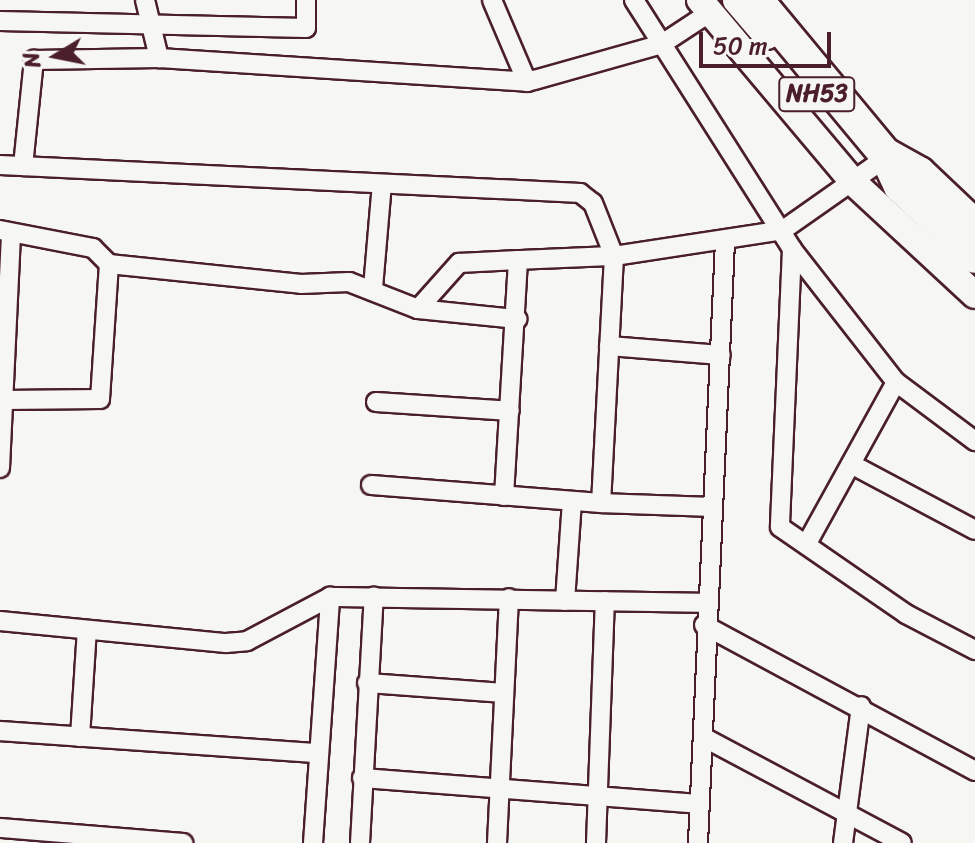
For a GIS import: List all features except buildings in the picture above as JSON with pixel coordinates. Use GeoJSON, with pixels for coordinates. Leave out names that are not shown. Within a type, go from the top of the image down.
{"type":"FeatureCollection","features":[{"type":"Feature","properties":{"kind":"highway"},"geometry":{"type":"LineString","coordinates":[[757,0],[881,159],[909,180]]}},
{"type":"Feature","properties":{"kind":"highway","name":"NH53"},"geometry":{"type":"LineString","coordinates":[[909,180],[975,226]]}},
{"type":"Feature","properties":{"kind":"highway","name":"NH53"},"geometry":{"type":"LineString","coordinates":[[909,180],[975,257]]}},
{"type":"Feature","properties":{"kind":"main road","name":"NH53"},"geometry":{"type":"LineString","coordinates":[[737,0],[881,159]]}},
{"type":"Feature","properties":{"kind":"main road","name":"NH53"},"geometry":{"type":"LineString","coordinates":[[773,0],[909,180]]}},
{"type":"Feature","properties":{"kind":"street"},"geometry":{"type":"LineString","coordinates":[[145,0],[159,58]]}},
{"type":"Feature","properties":{"kind":"street"},"geometry":{"type":"LineString","coordinates":[[0,21],[306,28],[306,0]]}},
{"type":"Feature","properties":{"kind":"street"},"geometry":{"type":"LineString","coordinates":[[492,0],[527,82]]}},
{"type":"Feature","properties":{"kind":"street"},"geometry":{"type":"LineString","coordinates":[[634,0],[783,230],[792,249],[896,382],[975,441]]}},
{"type":"Feature","properties":{"kind":"street"},"geometry":{"type":"LineString","coordinates":[[23,166],[34,60],[159,58],[527,82],[662,44],[705,7],[853,182],[975,295]]}},
{"type":"Feature","properties":{"kind":"street"},"geometry":{"type":"LineString","coordinates":[[418,309],[459,263],[614,256],[725,242],[783,230],[881,159]]}},
{"type":"Feature","properties":{"kind":"street"},"geometry":{"type":"LineString","coordinates":[[0,165],[589,195],[614,256],[601,503]]}},
{"type":"Feature","properties":{"kind":"street"},"geometry":{"type":"LineString","coordinates":[[373,288],[382,184]]}},
{"type":"Feature","properties":{"kind":"street"},"geometry":{"type":"LineString","coordinates":[[0,468],[6,231],[93,248],[109,264],[373,288],[418,309],[517,319]]}},
{"type":"Feature","properties":{"kind":"street"},"geometry":{"type":"LineString","coordinates":[[698,843],[704,625],[725,242]]}},
{"type":"Feature","properties":{"kind":"street"},"geometry":{"type":"LineString","coordinates":[[792,249],[780,527],[906,614],[975,650]]}},
{"type":"Feature","properties":{"kind":"street"},"geometry":{"type":"LineString","coordinates":[[504,496],[517,319],[518,260]]}},
{"type":"Feature","properties":{"kind":"street"},"geometry":{"type":"LineString","coordinates":[[3,389],[100,399],[109,264]]}},
{"type":"Feature","properties":{"kind":"street"},"geometry":{"type":"LineString","coordinates":[[609,346],[721,355]]}},
{"type":"Feature","properties":{"kind":"street"},"geometry":{"type":"LineString","coordinates":[[806,545],[896,382]]}},
{"type":"Feature","properties":{"kind":"street"},"geometry":{"type":"LineString","coordinates":[[376,402],[510,411]]}},
{"type":"Feature","properties":{"kind":"street"},"geometry":{"type":"LineString","coordinates":[[851,464],[975,530]]}},
{"type":"Feature","properties":{"kind":"street"},"geometry":{"type":"LineString","coordinates":[[371,485],[601,503],[711,507]]}},
{"type":"Feature","properties":{"kind":"street"},"geometry":{"type":"LineString","coordinates":[[565,601],[572,501]]}},
{"type":"Feature","properties":{"kind":"street"},"geometry":{"type":"LineString","coordinates":[[360,843],[374,596]]}},
{"type":"Feature","properties":{"kind":"street"},"geometry":{"type":"LineString","coordinates":[[0,621],[247,641],[330,597],[705,603]]}},
{"type":"Feature","properties":{"kind":"street"},"geometry":{"type":"LineString","coordinates":[[313,843],[316,753],[330,597]]}},
{"type":"Feature","properties":{"kind":"street"},"geometry":{"type":"LineString","coordinates":[[497,843],[509,598]]}},
{"type":"Feature","properties":{"kind":"street"},"geometry":{"type":"LineString","coordinates":[[596,843],[605,601]]}},
{"type":"Feature","properties":{"kind":"street"},"geometry":{"type":"LineString","coordinates":[[704,625],[861,706],[975,771]]}},
{"type":"Feature","properties":{"kind":"street"},"geometry":{"type":"LineString","coordinates":[[80,737],[87,630]]}},
{"type":"Feature","properties":{"kind":"street"},"geometry":{"type":"LineString","coordinates":[[367,683],[502,693]]}},
{"type":"Feature","properties":{"kind":"street"},"geometry":{"type":"LineString","coordinates":[[843,843],[861,706]]}},
{"type":"Feature","properties":{"kind":"street"},"geometry":{"type":"LineString","coordinates":[[0,731],[316,753]]}},
{"type":"Feature","properties":{"kind":"street"},"geometry":{"type":"LineString","coordinates":[[703,737],[846,813],[890,840]]}},
{"type":"Feature","properties":{"kind":"street"},"geometry":{"type":"LineString","coordinates":[[362,778],[699,804]]}},
{"type":"Feature","properties":{"kind":"street"},"geometry":{"type":"LineString","coordinates":[[0,828],[183,843]]}}]}
